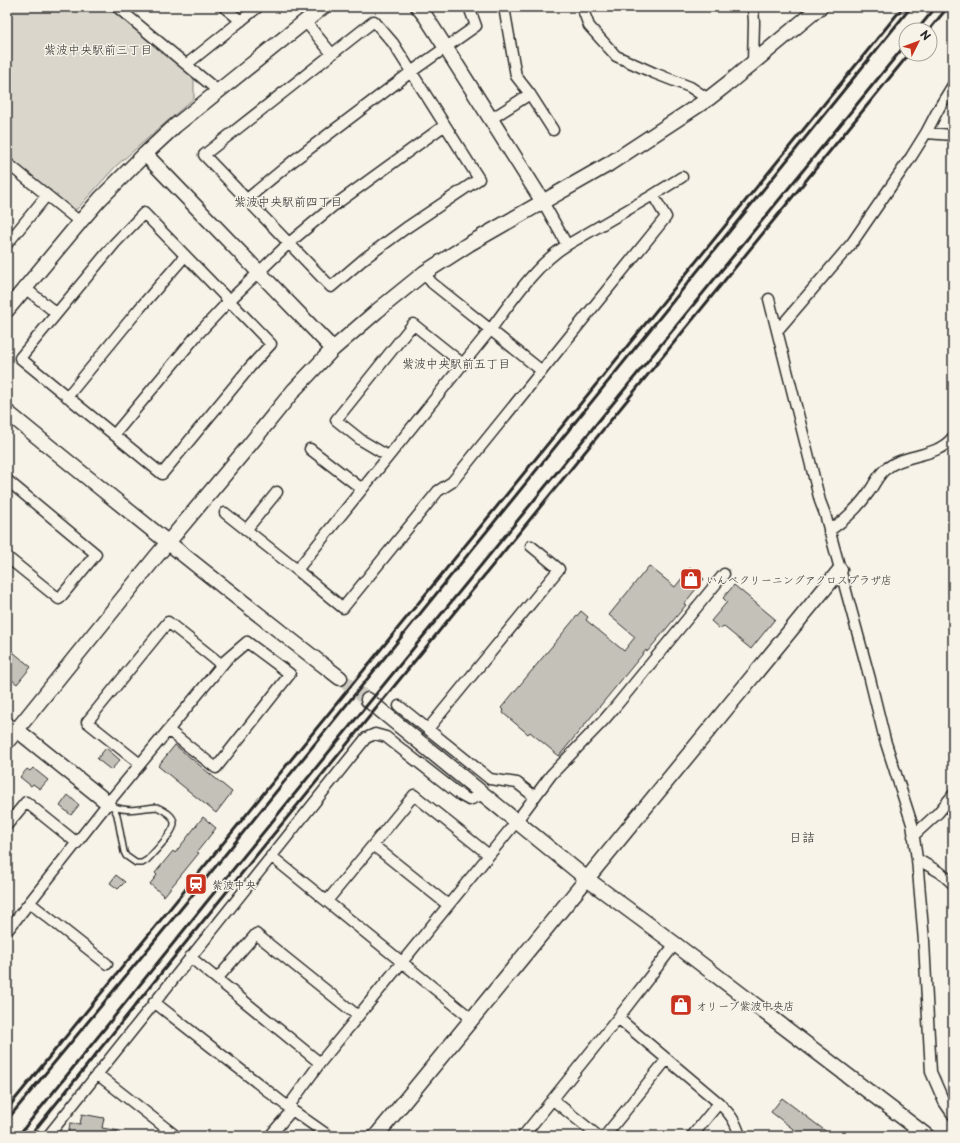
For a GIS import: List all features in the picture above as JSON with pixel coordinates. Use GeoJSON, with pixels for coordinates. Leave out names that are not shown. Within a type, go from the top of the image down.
{"type":"FeatureCollection","features":[{"type":"Feature","properties":{"kind":"street"},"geometry":{"type":"LineString","coordinates":[[117,7],[218,91]]}},
{"type":"Feature","properties":{"kind":"street"},"geometry":{"type":"LineString","coordinates":[[224,7],[240,21]]}},
{"type":"Feature","properties":{"kind":"street"},"geometry":{"type":"LineString","coordinates":[[186,64],[258,7]]}},
{"type":"Feature","properties":{"kind":"street"},"geometry":{"type":"LineString","coordinates":[[7,310],[100,199],[145,154],[175,126],[323,7]]}},
{"type":"Feature","properties":{"kind":"street"},"geometry":{"type":"LineString","coordinates":[[418,7],[446,48],[543,202],[567,245]]}},
{"type":"Feature","properties":{"kind":"street"},"geometry":{"type":"LineString","coordinates":[[247,199],[293,161],[411,72],[476,26],[469,7]]}},
{"type":"Feature","properties":{"kind":"street"},"geometry":{"type":"LineString","coordinates":[[504,7],[516,76],[554,130]]}},
{"type":"Feature","properties":{"kind":"street"},"geometry":{"type":"LineString","coordinates":[[582,7],[589,26],[616,56],[690,87],[708,99]]}},
{"type":"Feature","properties":{"kind":"street"},"geometry":{"type":"LineString","coordinates":[[753,7],[753,63]]}},
{"type":"Feature","properties":{"kind":"street"},"geometry":{"type":"LineString","coordinates":[[7,742],[12,726],[247,448],[294,390],[333,349],[376,310],[424,273],[468,244],[609,164],[708,99],[820,7]]}},
{"type":"Feature","properties":{"kind":"street"},"geometry":{"type":"LineString","coordinates":[[305,21],[332,54]]}},
{"type":"Feature","properties":{"kind":"street"},"geometry":{"type":"LineString","coordinates":[[374,21],[393,43],[411,72],[479,180],[406,228],[365,258],[331,287],[204,155],[374,21]]}},
{"type":"Feature","properties":{"kind":"street"},"geometry":{"type":"LineString","coordinates":[[777,331],[852,243],[912,157],[953,85]]}},
{"type":"Feature","properties":{"kind":"street"},"geometry":{"type":"LineString","coordinates":[[491,119],[530,94]]}},
{"type":"Feature","properties":{"kind":"street"},"geometry":{"type":"LineString","coordinates":[[114,435],[197,335],[228,301],[288,243],[332,207],[445,125]]}},
{"type":"Feature","properties":{"kind":"street"},"geometry":{"type":"LineString","coordinates":[[926,134],[953,135]]}},
{"type":"Feature","properties":{"kind":"street"},"geometry":{"type":"LineString","coordinates":[[145,154],[333,349]]}},
{"type":"Feature","properties":{"kind":"street"},"geometry":{"type":"LineString","coordinates":[[7,163],[80,222]]}},
{"type":"Feature","properties":{"kind":"street"},"geometry":{"type":"LineString","coordinates":[[297,570],[491,330],[519,292],[541,267],[558,251],[567,245],[682,177]]}},
{"type":"Feature","properties":{"kind":"street"},"geometry":{"type":"LineString","coordinates":[[225,513],[343,608],[438,491],[452,482],[666,217],[653,195]]}},
{"type":"Feature","properties":{"kind":"street"},"geometry":{"type":"LineString","coordinates":[[7,244],[47,196]]}},
{"type":"Feature","properties":{"kind":"street"},"geometry":{"type":"LineString","coordinates":[[144,213],[185,256],[271,344],[250,367],[162,474],[20,358],[115,243],[144,213]]}},
{"type":"Feature","properties":{"kind":"street"},"geometry":{"type":"LineString","coordinates":[[67,397],[139,309],[185,256]]}},
{"type":"Feature","properties":{"kind":"street"},"geometry":{"type":"LineString","coordinates":[[424,273],[432,283],[542,371]]}},
{"type":"Feature","properties":{"kind":"street"},"geometry":{"type":"LineString","coordinates":[[25,288],[56,313]]}},
{"type":"Feature","properties":{"kind":"street"},"geometry":{"type":"LineString","coordinates":[[769,299],[820,500],[830,531],[885,740],[912,824],[917,859],[924,941],[931,1072],[944,1102],[953,1115]]}},
{"type":"Feature","properties":{"kind":"street"},"geometry":{"type":"LineString","coordinates":[[388,456],[361,440],[336,420],[413,324],[463,364]]}},
{"type":"Feature","properties":{"kind":"street"},"geometry":{"type":"LineString","coordinates":[[7,412],[167,543],[340,678]]}},
{"type":"Feature","properties":{"kind":"street"},"geometry":{"type":"LineString","coordinates":[[830,531],[854,511],[869,492],[880,474],[893,463],[927,454],[948,443],[953,437]]}},
{"type":"Feature","properties":{"kind":"street"},"geometry":{"type":"LineString","coordinates":[[310,449],[362,489]]}},
{"type":"Feature","properties":{"kind":"street"},"geometry":{"type":"LineString","coordinates":[[7,480],[96,554],[59,599],[7,557]]}},
{"type":"Feature","properties":{"kind":"street"},"geometry":{"type":"LineString","coordinates":[[246,530],[276,492]]}},
{"type":"Feature","properties":{"kind":"street"},"geometry":{"type":"LineString","coordinates":[[428,729],[559,569],[531,546]]}},
{"type":"Feature","properties":{"kind":"street"},"geometry":{"type":"LineString","coordinates":[[376,1136],[840,570]]}},
{"type":"Feature","properties":{"kind":"street"},"geometry":{"type":"LineString","coordinates":[[270,1136],[292,1110],[291,1103],[320,1063],[489,856],[551,775],[616,706],[724,574]]}},
{"type":"Feature","properties":{"kind":"street"},"geometry":{"type":"LineString","coordinates":[[140,764],[87,722],[168,622],[222,665]]}},
{"type":"Feature","properties":{"kind":"street"},"geometry":{"type":"LineString","coordinates":[[7,931],[77,843],[110,805],[140,764],[168,730],[222,665],[226,660],[247,642],[290,674],[216,768],[168,730]]}},
{"type":"Feature","properties":{"kind":"street"},"geometry":{"type":"LineString","coordinates":[[368,700],[482,795],[587,879],[675,944],[926,1136]]}},
{"type":"Feature","properties":{"kind":"street"},"geometry":{"type":"LineString","coordinates":[[399,706],[490,779],[516,783],[535,797]]}},
{"type":"Feature","properties":{"kind":"street"},"geometry":{"type":"LineString","coordinates":[[12,726],[110,805]]}},
{"type":"Feature","properties":{"kind":"street"},"geometry":{"type":"LineString","coordinates":[[48,1136],[366,738],[375,734],[386,737],[460,795],[469,800],[482,795]]}},
{"type":"Feature","properties":{"kind":"street"},"geometry":{"type":"LineString","coordinates":[[327,901],[414,795],[489,856]]}},
{"type":"Feature","properties":{"kind":"street"},"geometry":{"type":"LineString","coordinates":[[913,836],[938,813],[953,795]]}},
{"type":"Feature","properties":{"kind":"street"},"geometry":{"type":"LineString","coordinates":[[7,825],[26,802],[77,843]]}},
{"type":"Feature","properties":{"kind":"street"},"geometry":{"type":"LineString","coordinates":[[373,844],[448,905]]}},
{"type":"Feature","properties":{"kind":"street"},"geometry":{"type":"LineString","coordinates":[[271,856],[472,1019]]}},
{"type":"Feature","properties":{"kind":"street"},"geometry":{"type":"LineString","coordinates":[[917,859],[941,873],[953,884]]}},
{"type":"Feature","properties":{"kind":"street"},"geometry":{"type":"LineString","coordinates":[[30,903],[107,964]]}},
{"type":"Feature","properties":{"kind":"street"},"geometry":{"type":"LineString","coordinates":[[217,979],[256,934],[358,1016]]}},
{"type":"Feature","properties":{"kind":"street"},"geometry":{"type":"LineString","coordinates":[[523,1136],[618,1018],[675,944]]}},
{"type":"Feature","properties":{"kind":"street"},"geometry":{"type":"LineString","coordinates":[[190,957],[320,1063]]}},
{"type":"Feature","properties":{"kind":"street"},"geometry":{"type":"LineString","coordinates":[[154,1002],[292,1110],[329,1136]]}},
{"type":"Feature","properties":{"kind":"street"},"geometry":{"type":"LineString","coordinates":[[618,1018],[718,1103],[731,1116],[738,1128],[740,1136]]}},
{"type":"Feature","properties":{"kind":"street"},"geometry":{"type":"LineString","coordinates":[[605,1136],[667,1059]]}},
{"type":"Feature","properties":{"kind":"street"},"geometry":{"type":"LineString","coordinates":[[97,1074],[176,1136]]}},
{"type":"Feature","properties":{"kind":"street"},"geometry":{"type":"LineString","coordinates":[[552,1100],[598,1136]]}},
{"type":"Feature","properties":{"kind":"street"},"geometry":{"type":"LineString","coordinates":[[692,1136],[718,1103]]}},
{"type":"Feature","properties":{"kind":"lane"},"geometry":{"type":"LineString","coordinates":[[110,805],[121,810],[157,807],[171,816],[175,825],[172,831],[146,860],[142,863],[136,864],[126,856],[124,852],[117,815],[110,805]]}},
{"type":"Feature","properties":{"kind":"shaded area"},"geometry":{"type":"Polygon","coordinates":[[[11,7],[108,7],[194,78],[194,98],[116,166],[77,209],[71,209],[7,156],[7,10],[11,7]]]}},
{"type":"Feature","properties":{"kind":"building"},"geometry":{"type":"Polygon","coordinates":[[[649,566],[675,587],[690,568],[704,579],[684,604],[686,605],[647,652],[646,650],[559,756],[530,732],[528,734],[503,713],[504,711],[501,708],[581,611],[588,617],[586,620],[624,651],[635,637],[609,615],[649,566]]]}},
{"type":"Feature","properties":{"kind":"building"},"geometry":{"type":"Polygon","coordinates":[[[734,585],[775,619],[751,649],[723,626],[720,629],[711,621],[727,602],[723,598],[734,585]]]}},
{"type":"Feature","properties":{"kind":"building"},"geometry":{"type":"Polygon","coordinates":[[[7,647],[31,667],[17,684],[7,676],[7,647]]]}},
{"type":"Feature","properties":{"kind":"building"},"geometry":{"type":"Polygon","coordinates":[[[175,745],[232,792],[216,813],[158,766],[175,745]]]}},
{"type":"Feature","properties":{"kind":"building"},"geometry":{"type":"Polygon","coordinates":[[[106,748],[120,760],[111,770],[97,759],[106,748]]]}},
{"type":"Feature","properties":{"kind":"building"},"geometry":{"type":"Polygon","coordinates":[[[33,768],[48,780],[40,789],[33,784],[31,786],[20,777],[27,769],[30,771],[33,768]]]}},
{"type":"Feature","properties":{"kind":"building"},"geometry":{"type":"Polygon","coordinates":[[[68,795],[79,805],[71,815],[60,806],[68,795]]]}},
{"type":"Feature","properties":{"kind":"building"},"geometry":{"type":"Polygon","coordinates":[[[203,817],[216,828],[197,852],[199,853],[164,896],[150,884],[157,875],[155,873],[173,851],[175,853],[203,817]]]}},
{"type":"Feature","properties":{"kind":"building"},"geometry":{"type":"Polygon","coordinates":[[[116,875],[125,882],[118,889],[110,883],[116,875]]]}},
{"type":"Feature","properties":{"kind":"building"},"geometry":{"type":"Polygon","coordinates":[[[782,1098],[832,1136],[802,1136],[771,1112],[782,1098]]]}},
{"type":"Feature","properties":{"kind":"building"},"geometry":{"type":"Polygon","coordinates":[[[82,1114],[104,1118],[102,1128],[120,1131],[120,1136],[68,1136],[70,1123],[80,1124],[82,1114]]]}},
{"type":"Feature","properties":{"kind":"tunnel"},"geometry":{"type":"LineString","coordinates":[[340,678],[368,700]]}},
{"type":"Feature","properties":{"kind":"railway"},"geometry":{"type":"LineString","coordinates":[[7,1109],[903,7]]}},
{"type":"Feature","properties":{"kind":"railway"},"geometry":{"type":"LineString","coordinates":[[7,1120],[199,887],[911,7]]}},
{"type":"Feature","properties":{"kind":"railway"},"geometry":{"type":"LineString","coordinates":[[924,22],[936,7]]}},
{"type":"Feature","properties":{"kind":"railway"},"geometry":{"type":"LineString","coordinates":[[936,22],[948,7]]}},
{"type":"Feature","properties":{"kind":"railway"},"geometry":{"type":"LineString","coordinates":[[18,1136],[209,899],[898,54]]}},
{"type":"Feature","properties":{"kind":"railway"},"geometry":{"type":"LineString","coordinates":[[30,1136],[216,905],[902,62]]}},
{"type":"Feature","properties":{"kind":"place","name":"いんべクリーニングアクロスプラザ店"},"geometry":{"type":"Point","coordinates":[691,579]}},
{"type":"Feature","properties":{"kind":"place","name":"紫波中央"},"geometry":{"type":"Point","coordinates":[196,884]}},
{"type":"Feature","properties":{"kind":"place","name":"オリーブ紫波中央店"},"geometry":{"type":"Point","coordinates":[681,1005]}},
{"type":"Feature","properties":{"kind":"district","name":"紫波中央駅前三丁目"},"geometry":{"type":"Point","coordinates":[98,49]}},
{"type":"Feature","properties":{"kind":"district","name":"紫波中央駅前四丁目"},"geometry":{"type":"Point","coordinates":[288,201]}},
{"type":"Feature","properties":{"kind":"district","name":"紫波中央駅前五丁目"},"geometry":{"type":"Point","coordinates":[456,363]}},
{"type":"Feature","properties":{"kind":"district","name":"日詰"},"geometry":{"type":"Point","coordinates":[802,836]}}]}
